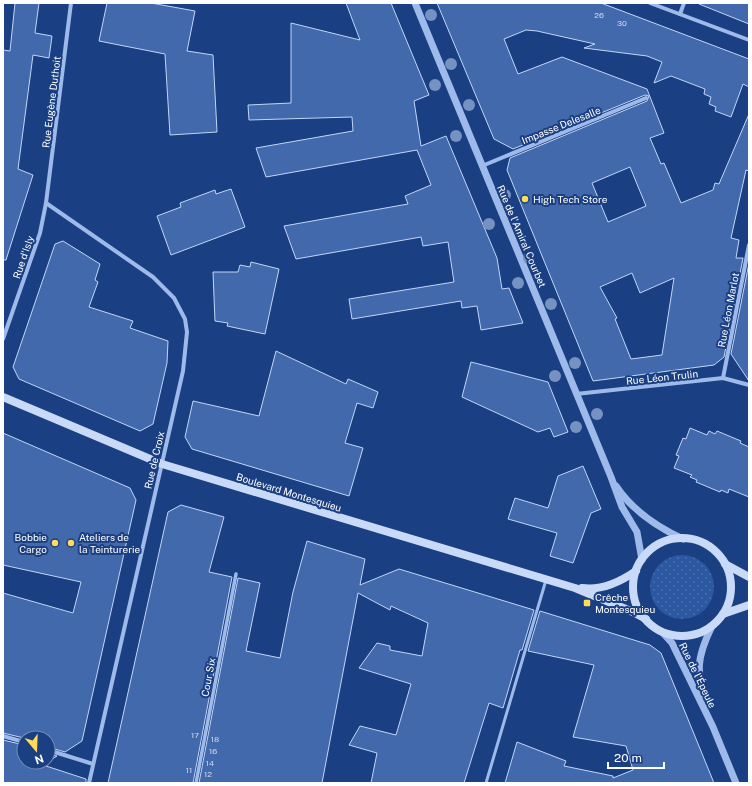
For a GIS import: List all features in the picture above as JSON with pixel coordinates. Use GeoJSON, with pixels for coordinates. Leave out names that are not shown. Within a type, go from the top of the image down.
{"type":"FeatureCollection","features":[{"type":"Feature","properties":{"kind":"main road","name":"Boulevard Montesquieu"},"geometry":{"type":"LineString","coordinates":[[3,397],[162,464],[546,578],[576,588],[633,612],[646,620]]}},
{"type":"Feature","properties":{"kind":"main road"},"geometry":{"type":"LineString","coordinates":[[726,564],[731,586],[728,604],[724,614],[712,626],[701,632],[689,636],[676,636],[664,632],[646,620],[638,609],[634,596],[636,571],[650,550],[660,544],[683,538],[705,544],[719,555],[726,564],[749,577]]}},
{"type":"Feature","properties":{"kind":"main road","name":"Boulevard Montesquieu"},"geometry":{"type":"LineString","coordinates":[[576,588],[592,589],[605,587],[619,582],[636,571]]}},
{"type":"Feature","properties":{"kind":"main road"},"geometry":{"type":"LineString","coordinates":[[724,614],[749,605]]}},
{"type":"Feature","properties":{"kind":"street","name":"Rue Eugène Duthoit"},"geometry":{"type":"LineString","coordinates":[[46,203],[71,3]]}},
{"type":"Feature","properties":{"kind":"street","name":"Rue de l'Amiral Courbet"},"geometry":{"type":"LineString","coordinates":[[415,3],[611,477],[622,507],[637,532],[642,560]]}},
{"type":"Feature","properties":{"kind":"street"},"geometry":{"type":"LineString","coordinates":[[650,3],[749,40]]}},
{"type":"Feature","properties":{"kind":"street"},"geometry":{"type":"LineString","coordinates":[[680,14],[684,3]]}},
{"type":"Feature","properties":{"kind":"street","name":"Impasse Delesalle"},"geometry":{"type":"LineString","coordinates":[[482,166],[646,98]]}},
{"type":"Feature","properties":{"kind":"street","name":"Rue d'Isly"},"geometry":{"type":"LineString","coordinates":[[3,339],[40,233],[46,203]]}},
{"type":"Feature","properties":{"kind":"street","name":"Rue de Croix"},"geometry":{"type":"LineString","coordinates":[[46,203],[164,286],[180,307],[185,320],[187,348],[89,783]]}},
{"type":"Feature","properties":{"kind":"street","name":"Rue Léon Marlot"},"geometry":{"type":"LineString","coordinates":[[724,378],[749,245]]}},
{"type":"Feature","properties":{"kind":"street","name":"Rue Léon Trulin"},"geometry":{"type":"LineString","coordinates":[[576,394],[724,378],[749,386]]}},
{"type":"Feature","properties":{"kind":"street","name":"Rue de l'Amiral Courbet"},"geometry":{"type":"LineString","coordinates":[[611,477],[633,506],[663,528],[683,538]]}},
{"type":"Feature","properties":{"kind":"street","name":"Cour Six"},"geometry":{"type":"LineString","coordinates":[[196,783],[236,574]]}},
{"type":"Feature","properties":{"kind":"street","name":"Rue de l'Épeule"},"geometry":{"type":"LineString","coordinates":[[712,626],[703,646],[698,668],[700,684],[713,727]]}},
{"type":"Feature","properties":{"kind":"street","name":"Rue de l'Épeule"},"geometry":{"type":"LineString","coordinates":[[664,632],[672,643],[713,727],[736,783]]}},
{"type":"Feature","properties":{"kind":"street"},"geometry":{"type":"LineString","coordinates":[[3,736],[16,740]]}},
{"type":"Feature","properties":{"kind":"street"},"geometry":{"type":"LineString","coordinates":[[56,752],[93,764]]}},
{"type":"Feature","properties":{"kind":"lane"},"geometry":{"type":"LineString","coordinates":[[486,783],[546,578]]}},
{"type":"Feature","properties":{"kind":"shaded area"},"geometry":{"type":"Polygon","coordinates":[[[676,555],[688,555],[705,564],[712,575],[714,587],[712,599],[705,610],[688,619],[676,619],[664,614],[655,605],[650,593],[650,581],[655,569],[664,560],[676,555]]]}},
{"type":"Feature","properties":{"kind":"building"},"geometry":{"type":"Polygon","coordinates":[[[15,3],[39,3],[35,33],[52,36],[49,58],[33,55],[18,169],[33,175],[6,260],[3,260],[3,50],[10,51],[15,3]]]}},
{"type":"Feature","properties":{"kind":"building"},"geometry":{"type":"Polygon","coordinates":[[[107,3],[151,3],[195,11],[187,51],[213,55],[217,132],[170,135],[165,54],[99,41],[107,3]]]}},
{"type":"Feature","properties":{"kind":"building"},"geometry":{"type":"Polygon","coordinates":[[[346,3],[391,3],[429,95],[414,101],[421,146],[446,136],[497,258],[502,289],[509,288],[523,323],[481,330],[477,306],[462,308],[461,301],[352,319],[349,299],[454,282],[448,242],[423,246],[421,237],[296,259],[284,226],[408,204],[405,196],[431,185],[417,150],[266,177],[256,148],[353,131],[352,117],[249,120],[248,105],[291,103],[291,23],[360,40],[346,3]]]}},
{"type":"Feature","properties":{"kind":"building"},"geometry":{"type":"Polygon","coordinates":[[[437,3],[601,3],[749,59],[749,87],[743,84],[731,117],[715,111],[716,107],[709,104],[711,97],[704,94],[705,89],[671,76],[654,83],[662,62],[647,56],[584,48],[595,44],[537,31],[526,30],[504,39],[518,74],[562,57],[647,89],[664,133],[650,138],[661,164],[664,163],[681,203],[713,190],[715,183],[719,184],[749,114],[749,171],[746,170],[731,238],[739,240],[736,258],[743,258],[724,357],[714,365],[593,381],[507,170],[510,158],[647,101],[649,96],[645,95],[513,149],[494,139],[437,3]],[[630,167],[592,183],[608,222],[646,206],[630,167]],[[632,273],[600,287],[617,318],[615,319],[631,359],[662,355],[674,278],[640,293],[632,273]]]}},
{"type":"Feature","properties":{"kind":"building"},"geometry":{"type":"Polygon","coordinates":[[[749,3],[749,24],[699,4],[749,3]]]}},
{"type":"Feature","properties":{"kind":"building"},"geometry":{"type":"Polygon","coordinates":[[[231,189],[245,227],[171,255],[157,216],[181,207],[180,203],[215,190],[216,194],[231,189]]]}},
{"type":"Feature","properties":{"kind":"building"},"geometry":{"type":"Polygon","coordinates":[[[63,241],[100,264],[95,280],[98,282],[89,307],[133,321],[130,328],[168,341],[167,363],[153,424],[140,431],[19,379],[13,367],[55,244],[63,241]]]}},
{"type":"Feature","properties":{"kind":"building"},"geometry":{"type":"Polygon","coordinates":[[[251,262],[279,269],[265,334],[227,326],[228,323],[215,321],[213,272],[238,272],[240,265],[250,267],[251,262]]]}},
{"type":"Feature","properties":{"kind":"building"},"geometry":{"type":"Polygon","coordinates":[[[749,263],[749,381],[731,354],[749,263]]]}},
{"type":"Feature","properties":{"kind":"building"},"geometry":{"type":"Polygon","coordinates":[[[276,351],[346,384],[348,379],[378,392],[373,408],[357,403],[345,443],[363,448],[349,496],[192,449],[185,437],[193,401],[259,416],[276,351]]]}},
{"type":"Feature","properties":{"kind":"building"},"geometry":{"type":"Polygon","coordinates":[[[471,362],[548,382],[568,432],[554,437],[550,428],[538,432],[462,397],[471,362]]]}},
{"type":"Feature","properties":{"kind":"building"},"geometry":{"type":"Polygon","coordinates":[[[690,428],[707,435],[709,431],[715,434],[717,431],[741,441],[740,443],[749,447],[749,497],[729,489],[728,493],[721,490],[720,492],[696,482],[697,480],[690,477],[692,475],[674,468],[679,456],[676,455],[683,438],[686,439],[690,428]]]}},
{"type":"Feature","properties":{"kind":"building"},"geometry":{"type":"Polygon","coordinates":[[[3,433],[130,488],[136,500],[82,741],[65,752],[56,749],[56,730],[16,730],[16,736],[3,733],[3,593],[73,613],[81,582],[3,565],[3,433]]]}},
{"type":"Feature","properties":{"kind":"building"},"geometry":{"type":"Polygon","coordinates":[[[583,466],[601,509],[591,513],[573,563],[550,556],[557,533],[508,519],[515,498],[548,508],[558,476],[583,466]]]}},
{"type":"Feature","properties":{"kind":"building"},"geometry":{"type":"Polygon","coordinates":[[[181,505],[224,517],[209,572],[232,577],[193,783],[108,783],[168,512],[181,505]]]}},
{"type":"Feature","properties":{"kind":"building"},"geometry":{"type":"Polygon","coordinates":[[[307,541],[365,559],[360,585],[399,569],[534,610],[522,650],[520,650],[503,708],[489,703],[464,783],[371,783],[377,753],[349,745],[360,726],[396,735],[411,684],[359,668],[377,643],[390,646],[390,650],[422,656],[428,623],[391,606],[390,610],[358,593],[322,783],[199,783],[238,578],[260,583],[246,651],[280,658],[293,592],[307,541]]]}},
{"type":"Feature","properties":{"kind":"building"},"geometry":{"type":"Polygon","coordinates":[[[540,611],[650,645],[661,653],[714,783],[505,783],[517,742],[566,761],[564,766],[613,776],[613,778],[633,770],[626,746],[573,737],[594,665],[528,651],[540,611]]]}},
{"type":"Feature","properties":{"kind":"building"},"geometry":{"type":"Polygon","coordinates":[[[3,740],[16,743],[16,770],[56,769],[86,779],[86,783],[3,783],[3,740]]]}},
{"type":"Feature","properties":{"kind":"place","name":"High Tech Store"},"geometry":{"type":"Point","coordinates":[525,199]}},
{"type":"Feature","properties":{"kind":"place","name":"Bobbie Cargo"},"geometry":{"type":"Point","coordinates":[55,543]}},
{"type":"Feature","properties":{"kind":"place","name":"Ateliers de la Teinturerie"},"geometry":{"type":"Point","coordinates":[71,543]}},
{"type":"Feature","properties":{"kind":"place","name":"Crêche Montesquieu"},"geometry":{"type":"Point","coordinates":[587,603]}}]}
